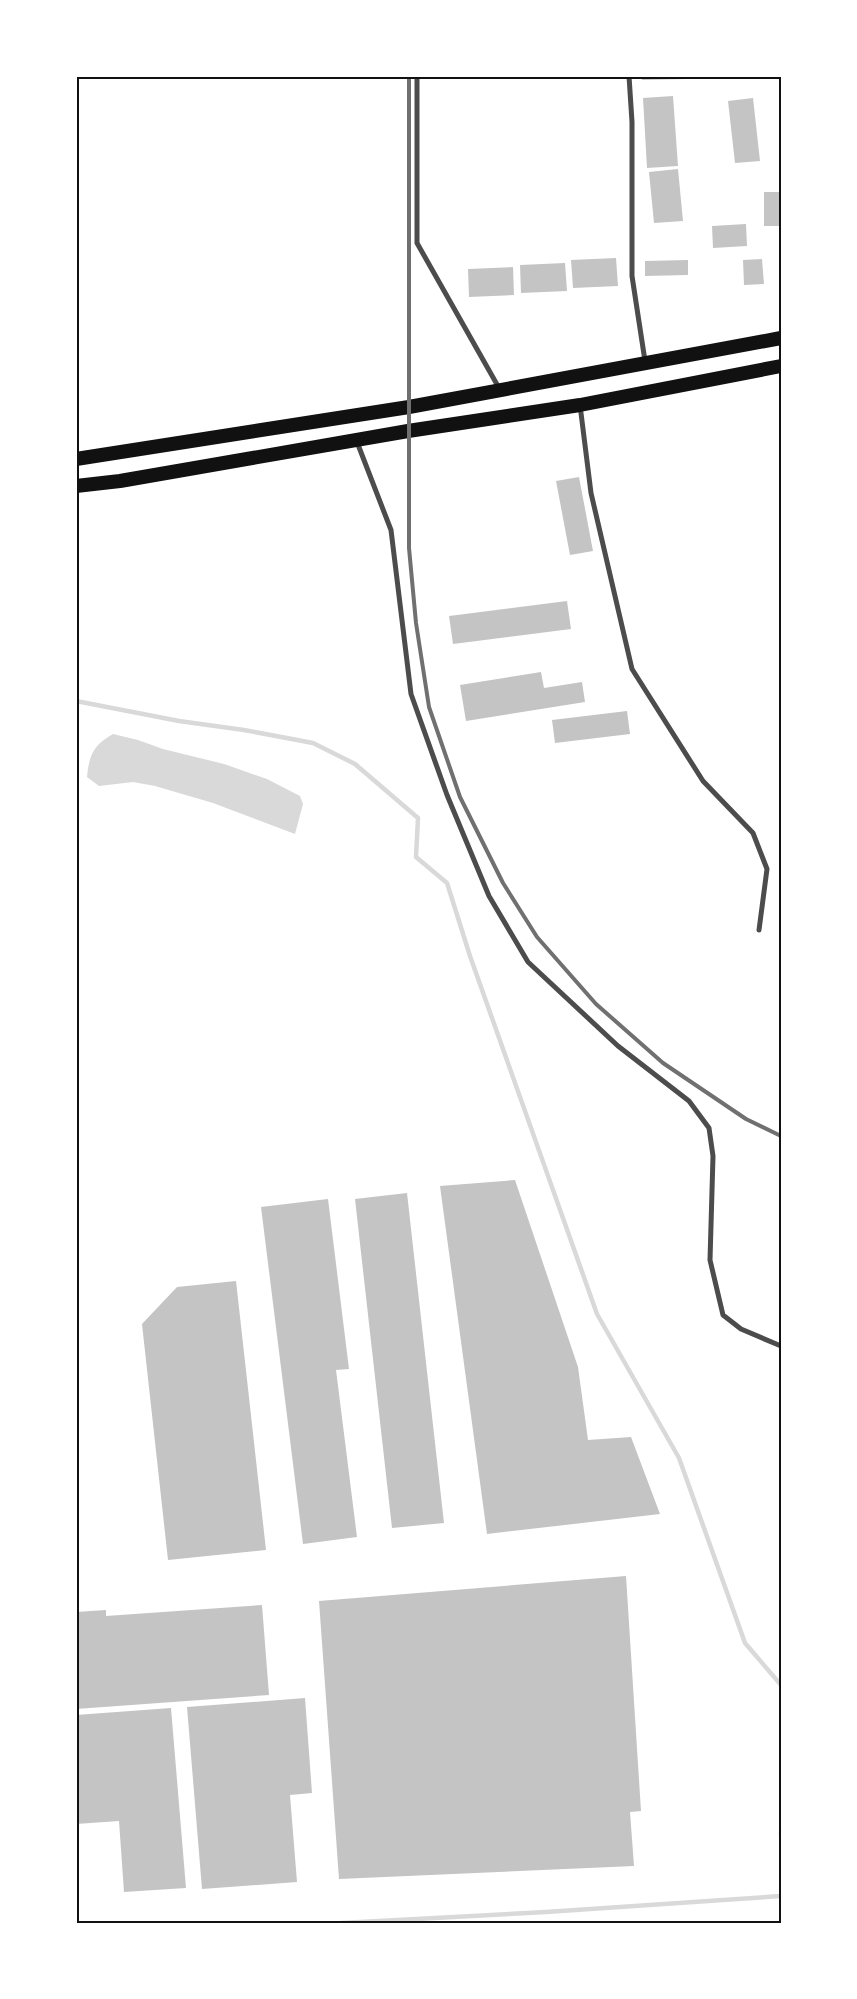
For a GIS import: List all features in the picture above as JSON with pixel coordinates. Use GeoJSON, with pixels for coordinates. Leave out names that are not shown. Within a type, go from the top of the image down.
{"type":"FeatureCollection","features":[{"type":"Feature","properties":{"kind":"highway"},"geometry":{"type":"LineString","coordinates":[[76,459],[408,407],[781,339]]}},
{"type":"Feature","properties":{"kind":"highway"},"geometry":{"type":"LineString","coordinates":[[76,486],[120,481],[580,404],[781,366]]}},
{"type":"Feature","properties":{"kind":"street"},"geometry":{"type":"LineString","coordinates":[[417,76],[416,243],[500,391]]}},
{"type":"Feature","properties":{"kind":"street"},"geometry":{"type":"LineString","coordinates":[[629,76],[632,122],[632,276],[646,364]]}},
{"type":"Feature","properties":{"kind":"street"},"geometry":{"type":"LineString","coordinates":[[580,404],[591,493],[632,669],[703,781],[753,833],[767,869],[759,930]]}},
{"type":"Feature","properties":{"kind":"street"},"geometry":{"type":"LineString","coordinates":[[356,440],[391,530],[410,694],[447,795],[489,896],[528,962],[618,1046],[689,1101],[709,1128],[713,1156],[710,1260],[723,1315],[741,1328],[781,1346]]}},
{"type":"Feature","properties":{"kind":"shaded area"},"geometry":{"type":"Polygon","coordinates":[[[113,734],[224,764],[267,779],[300,796],[303,804],[295,834],[213,803],[155,786],[133,782],[99,786],[87,777],[89,763],[93,752],[101,742],[113,734]]]}},
{"type":"Feature","properties":{"kind":"building"},"geometry":{"type":"Polygon","coordinates":[[[642,76],[687,76],[687,79],[642,80],[642,76]]]}},
{"type":"Feature","properties":{"kind":"building"},"geometry":{"type":"Polygon","coordinates":[[[673,96],[678,166],[647,168],[643,98],[673,96]]]}},
{"type":"Feature","properties":{"kind":"building"},"geometry":{"type":"Polygon","coordinates":[[[753,98],[760,161],[735,163],[728,101],[753,98]]]}},
{"type":"Feature","properties":{"kind":"building"},"geometry":{"type":"Polygon","coordinates":[[[678,169],[683,221],[654,223],[649,172],[678,169]]]}},
{"type":"Feature","properties":{"kind":"building"},"geometry":{"type":"Polygon","coordinates":[[[764,192],[781,192],[781,226],[764,226],[764,192]]]}},
{"type":"Feature","properties":{"kind":"building"},"geometry":{"type":"Polygon","coordinates":[[[746,224],[747,246],[713,248],[712,226],[746,224]]]}},
{"type":"Feature","properties":{"kind":"building"},"geometry":{"type":"Polygon","coordinates":[[[616,258],[618,286],[573,288],[571,260],[616,258]]]}},
{"type":"Feature","properties":{"kind":"building"},"geometry":{"type":"Polygon","coordinates":[[[762,259],[764,284],[744,285],[743,260],[762,259]]]}},
{"type":"Feature","properties":{"kind":"building"},"geometry":{"type":"Polygon","coordinates":[[[688,260],[688,275],[645,276],[645,261],[688,260]]]}},
{"type":"Feature","properties":{"kind":"building"},"geometry":{"type":"Polygon","coordinates":[[[565,263],[567,291],[521,293],[520,265],[565,263]]]}},
{"type":"Feature","properties":{"kind":"building"},"geometry":{"type":"Polygon","coordinates":[[[513,267],[514,295],[469,297],[468,269],[513,267]]]}},
{"type":"Feature","properties":{"kind":"building"},"geometry":{"type":"Polygon","coordinates":[[[579,477],[593,551],[570,555],[556,481],[579,477]]]}},
{"type":"Feature","properties":{"kind":"building"},"geometry":{"type":"Polygon","coordinates":[[[567,601],[571,629],[453,644],[449,616],[567,601]]]}},
{"type":"Feature","properties":{"kind":"building"},"geometry":{"type":"Polygon","coordinates":[[[541,672],[544,688],[582,682],[585,702],[466,721],[460,685],[541,672]]]}},
{"type":"Feature","properties":{"kind":"building"},"geometry":{"type":"Polygon","coordinates":[[[627,711],[630,734],[555,743],[552,720],[627,711]]]}},
{"type":"Feature","properties":{"kind":"building"},"geometry":{"type":"Polygon","coordinates":[[[515,1180],[578,1367],[588,1440],[631,1437],[660,1514],[487,1534],[440,1186],[515,1180]]]}},
{"type":"Feature","properties":{"kind":"building"},"geometry":{"type":"Polygon","coordinates":[[[407,1193],[444,1523],[392,1528],[355,1199],[407,1193]]]}},
{"type":"Feature","properties":{"kind":"building"},"geometry":{"type":"Polygon","coordinates":[[[328,1199],[349,1369],[336,1370],[357,1537],[303,1544],[261,1207],[328,1199]]]}},
{"type":"Feature","properties":{"kind":"building"},"geometry":{"type":"Polygon","coordinates":[[[236,1281],[266,1550],[168,1560],[142,1324],[177,1287],[236,1281]]]}},
{"type":"Feature","properties":{"kind":"building"},"geometry":{"type":"Polygon","coordinates":[[[626,1576],[641,1811],[630,1812],[634,1866],[339,1879],[319,1601],[626,1576]]]}},
{"type":"Feature","properties":{"kind":"building"},"geometry":{"type":"Polygon","coordinates":[[[262,1605],[269,1695],[76,1709],[76,1612],[106,1610],[106,1616],[262,1605]]]}},
{"type":"Feature","properties":{"kind":"building"},"geometry":{"type":"Polygon","coordinates":[[[305,1698],[312,1793],[290,1795],[297,1882],[202,1889],[187,1707],[305,1698]]]}},
{"type":"Feature","properties":{"kind":"building"},"geometry":{"type":"Polygon","coordinates":[[[171,1708],[186,1888],[124,1892],[119,1821],[76,1824],[76,1715],[171,1708]]]}},
{"type":"Feature","properties":{"kind":"waterway"},"geometry":{"type":"LineString","coordinates":[[76,701],[179,721],[244,730],[313,743],[355,764],[418,818],[416,857],[447,883],[470,956],[597,1314],[679,1458],[745,1643],[781,1685]]}},
{"type":"Feature","properties":{"kind":"waterway"},"geometry":{"type":"LineString","coordinates":[[781,1831],[781,1837]]}},
{"type":"Feature","properties":{"kind":"waterway"},"geometry":{"type":"LineString","coordinates":[[341,1923],[546,1912],[781,1896]]}},
{"type":"Feature","properties":{"kind":"railway"},"geometry":{"type":"LineString","coordinates":[[409,76],[409,548],[416,623],[429,707],[460,797],[503,883],[537,937],[596,1004],[663,1063],[746,1119],[781,1136]]}}]}
